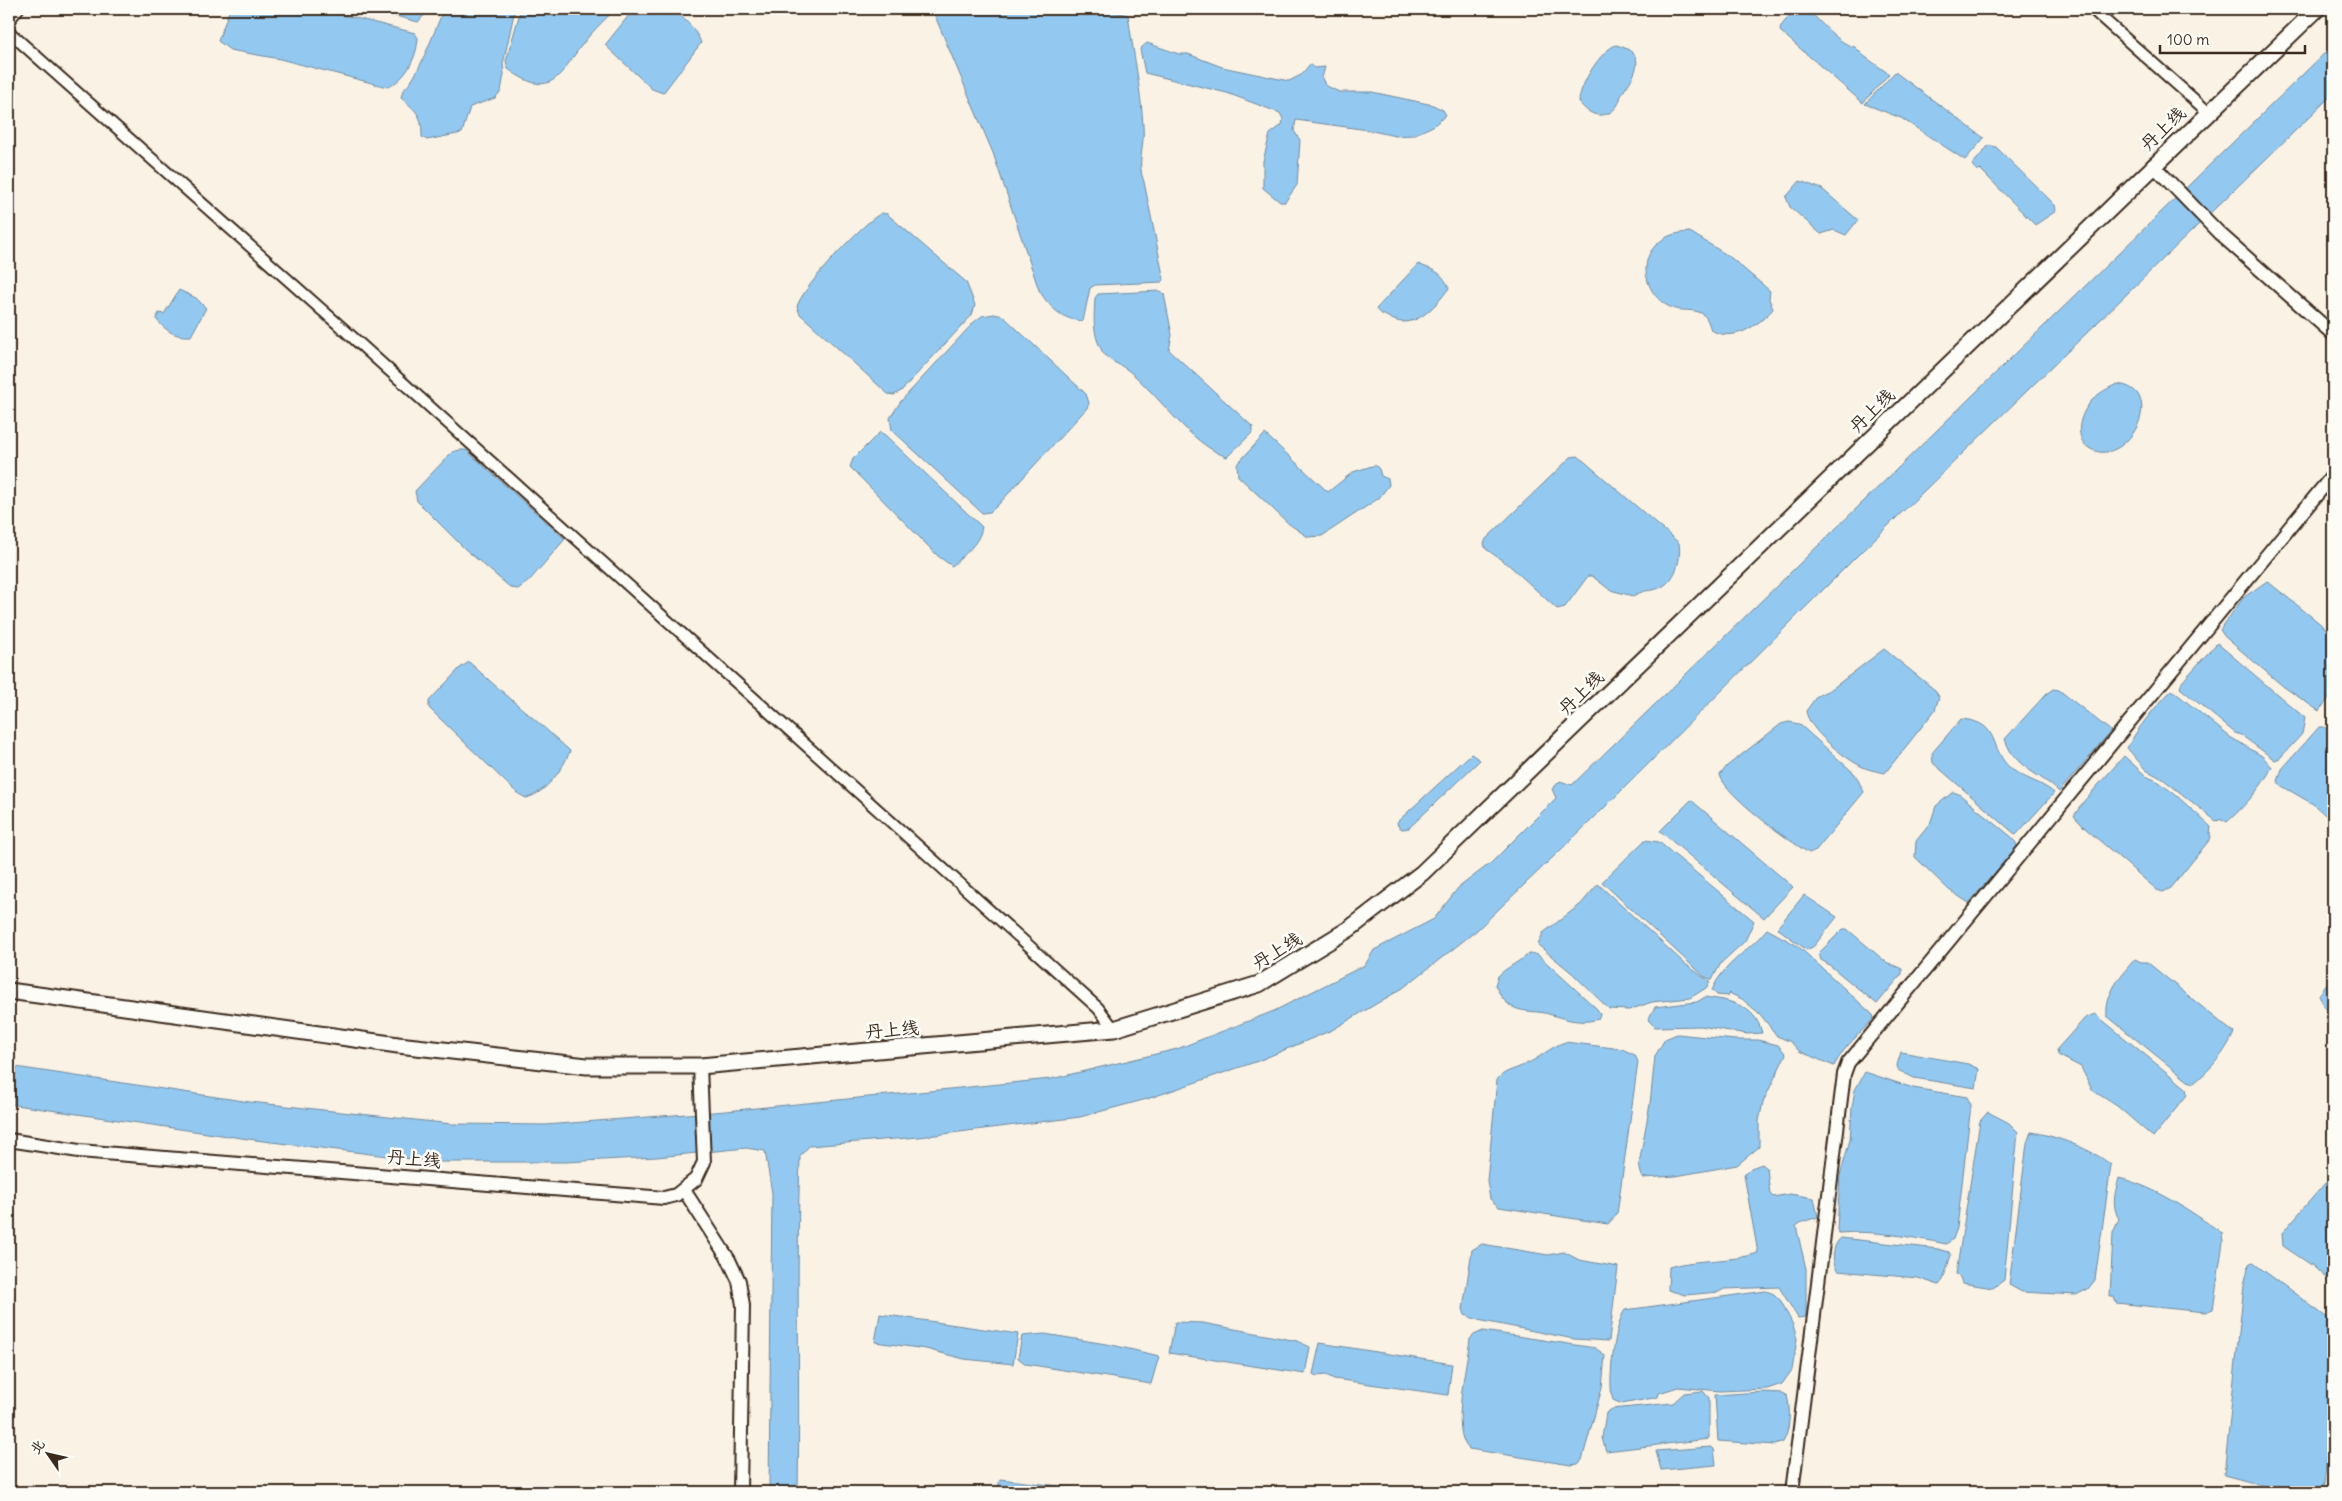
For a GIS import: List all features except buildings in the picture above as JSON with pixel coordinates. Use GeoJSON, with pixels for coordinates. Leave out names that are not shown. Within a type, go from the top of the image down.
{"type":"FeatureCollection","features":[{"type":"Feature","properties":{"kind":"main road","name":"丹上线"},"geometry":{"type":"LineString","coordinates":[[9,991],[398,1045],[587,1066],[700,1066],[1114,1029],[1259,984],[1349,929],[1422,873],[2153,165],[2317,9]]}},
{"type":"Feature","properties":{"kind":"street"},"geometry":{"type":"LineString","coordinates":[[9,20],[18,9]]}},
{"type":"Feature","properties":{"kind":"street"},"geometry":{"type":"LineString","coordinates":[[2092,9],[2208,112]]}},
{"type":"Feature","properties":{"kind":"street"},"geometry":{"type":"LineString","coordinates":[[9,32],[333,320],[1098,1008],[1114,1029]]}},
{"type":"Feature","properties":{"kind":"street"},"geometry":{"type":"LineString","coordinates":[[2153,165],[2257,269],[2333,334]]}},
{"type":"Feature","properties":{"kind":"street"},"geometry":{"type":"LineString","coordinates":[[1792,1492],[1844,1074],[1848,1063],[2333,475]]}},
{"type":"Feature","properties":{"kind":"street"},"geometry":{"type":"LineString","coordinates":[[700,1066],[704,1162],[696,1179],[684,1190],[729,1260],[740,1282],[743,1305],[740,1492]]}},
{"type":"Feature","properties":{"kind":"street","name":"丹上线"},"geometry":{"type":"LineString","coordinates":[[9,1140],[80,1151],[664,1198],[684,1190]]}},
{"type":"Feature","properties":{"kind":"water"},"geometry":{"type":"Polygon","coordinates":[[[659,8],[672,11],[687,22],[701,43],[663,93],[652,89],[605,45],[634,9],[659,8]]]}},
{"type":"Feature","properties":{"kind":"water"},"geometry":{"type":"Polygon","coordinates":[[[230,9],[311,9],[415,33],[418,38],[417,45],[413,60],[405,73],[394,84],[387,87],[280,59],[230,50],[218,41],[230,9]]]}},
{"type":"Feature","properties":{"kind":"water"},"geometry":{"type":"Polygon","coordinates":[[[369,9],[430,9],[418,22],[369,9]]]}},
{"type":"Feature","properties":{"kind":"water"},"geometry":{"type":"Polygon","coordinates":[[[444,9],[515,9],[503,64],[504,74],[501,91],[495,98],[470,107],[462,133],[427,140],[422,137],[418,114],[401,98],[403,90],[414,76],[426,53],[444,9]]]}},
{"type":"Feature","properties":{"kind":"water"},"geometry":{"type":"Polygon","coordinates":[[[521,9],[615,9],[589,36],[558,76],[543,84],[534,83],[522,78],[508,69],[506,61],[521,9]]]}},
{"type":"Feature","properties":{"kind":"water"},"geometry":{"type":"Polygon","coordinates":[[[932,9],[1100,9],[1128,15],[1142,112],[1141,168],[1164,280],[1162,282],[1095,285],[1090,288],[1083,321],[1062,315],[1047,302],[1039,290],[993,153],[932,9]]]}},
{"type":"Feature","properties":{"kind":"water"},"geometry":{"type":"Polygon","coordinates":[[[1795,9],[1807,9],[1843,42],[1855,47],[1889,74],[1863,103],[1780,31],[1781,26],[1795,9]]]}},
{"type":"Feature","properties":{"kind":"water"},"geometry":{"type":"Polygon","coordinates":[[[1147,43],[1179,54],[1188,54],[1222,67],[1289,81],[1301,75],[1310,64],[1315,68],[1325,67],[1322,78],[1325,85],[1339,92],[1372,92],[1433,105],[1443,110],[1446,115],[1433,126],[1413,135],[1395,136],[1368,130],[1296,120],[1294,131],[1300,140],[1297,185],[1285,202],[1280,202],[1263,188],[1263,161],[1270,134],[1282,125],[1283,119],[1280,113],[1227,93],[1145,73],[1140,49],[1147,43]]]}},
{"type":"Feature","properties":{"kind":"water"},"geometry":{"type":"Polygon","coordinates":[[[1616,45],[1626,48],[1633,53],[1637,64],[1613,111],[1608,114],[1597,115],[1582,106],[1579,101],[1580,94],[1592,68],[1604,53],[1616,45]]]}},
{"type":"Feature","properties":{"kind":"water"},"geometry":{"type":"Polygon","coordinates":[[[2333,45],[2333,94],[1859,554],[1597,815],[1476,931],[1403,988],[1332,1030],[1258,1061],[1147,1099],[1080,1117],[919,1137],[809,1146],[800,1156],[798,1492],[769,1492],[772,1193],[765,1151],[746,1148],[657,1157],[566,1162],[437,1162],[255,1140],[9,1104],[9,1066],[250,1102],[452,1124],[545,1125],[726,1111],[1051,1079],[1177,1049],[1274,1011],[1365,965],[1374,950],[1434,919],[1458,888],[1492,862],[1556,798],[1552,789],[1560,781],[1572,785],[2333,45]]]}},
{"type":"Feature","properties":{"kind":"water"},"geometry":{"type":"Polygon","coordinates":[[[1895,72],[1984,138],[1965,160],[1901,118],[1865,104],[1895,72]]]}},
{"type":"Feature","properties":{"kind":"water"},"geometry":{"type":"Polygon","coordinates":[[[1989,145],[1996,147],[2055,205],[2056,211],[2035,225],[1980,169],[1977,171],[1972,165],[1989,145]]]}},
{"type":"Feature","properties":{"kind":"water"},"geometry":{"type":"Polygon","coordinates":[[[1800,181],[1822,189],[1858,220],[1846,235],[1834,230],[1821,234],[1790,207],[1786,197],[1800,181]]]}},
{"type":"Feature","properties":{"kind":"water"},"geometry":{"type":"Polygon","coordinates":[[[882,213],[887,214],[966,282],[975,305],[972,315],[901,391],[894,395],[888,394],[800,314],[797,307],[809,286],[834,256],[862,228],[882,213]]]}},
{"type":"Feature","properties":{"kind":"water"},"geometry":{"type":"Polygon","coordinates":[[[1690,232],[1730,257],[1770,291],[1769,299],[1773,309],[1753,327],[1736,334],[1719,334],[1711,330],[1703,314],[1695,311],[1675,309],[1666,305],[1652,291],[1646,273],[1646,263],[1649,254],[1659,242],[1667,237],[1690,232]]]}},
{"type":"Feature","properties":{"kind":"water"},"geometry":{"type":"Polygon","coordinates":[[[1418,264],[1440,274],[1449,288],[1437,303],[1423,316],[1406,322],[1397,321],[1378,312],[1376,309],[1418,264]]]}},
{"type":"Feature","properties":{"kind":"water"},"geometry":{"type":"Polygon","coordinates":[[[179,290],[196,298],[206,308],[191,336],[180,336],[172,333],[156,319],[159,313],[164,314],[179,290]]]}},
{"type":"Feature","properties":{"kind":"water"},"geometry":{"type":"Polygon","coordinates":[[[1160,291],[1164,294],[1172,335],[1169,350],[1253,427],[1252,433],[1227,457],[1213,451],[1200,441],[1129,371],[1107,358],[1099,344],[1094,318],[1095,298],[1098,294],[1160,291]]]}},
{"type":"Feature","properties":{"kind":"water"},"geometry":{"type":"Polygon","coordinates":[[[994,314],[1003,316],[1086,394],[1089,403],[1087,408],[998,505],[990,512],[982,513],[892,430],[890,418],[901,401],[974,322],[982,316],[994,314]]]}},
{"type":"Feature","properties":{"kind":"water"},"geometry":{"type":"Polygon","coordinates":[[[2117,384],[2132,389],[2140,397],[2142,409],[2139,422],[2133,434],[2123,444],[2112,451],[2099,452],[2085,445],[2082,440],[2080,434],[2081,420],[2083,413],[2096,396],[2117,384]]]}},
{"type":"Feature","properties":{"kind":"water"},"geometry":{"type":"Polygon","coordinates":[[[880,432],[982,527],[975,544],[952,566],[938,556],[850,467],[853,459],[880,432]]]}},
{"type":"Feature","properties":{"kind":"water"},"geometry":{"type":"Polygon","coordinates":[[[1265,434],[1328,492],[1353,472],[1375,465],[1379,469],[1381,476],[1388,479],[1389,485],[1379,498],[1322,536],[1308,537],[1289,524],[1238,476],[1237,464],[1265,434]]]}},
{"type":"Feature","properties":{"kind":"water"},"geometry":{"type":"Polygon","coordinates":[[[466,450],[565,539],[529,581],[518,589],[511,588],[465,549],[417,501],[415,491],[452,452],[466,450]]]}},
{"type":"Feature","properties":{"kind":"water"},"geometry":{"type":"Polygon","coordinates":[[[1578,456],[1679,543],[1679,558],[1675,573],[1660,588],[1633,596],[1610,590],[1592,576],[1588,576],[1565,607],[1557,609],[1510,566],[1486,549],[1484,544],[1486,539],[1571,457],[1578,456]]]}},
{"type":"Feature","properties":{"kind":"water"},"geometry":{"type":"Polygon","coordinates":[[[2267,581],[2333,634],[2333,693],[2319,711],[2284,687],[2225,637],[2220,630],[2243,598],[2267,581]]]}},
{"type":"Feature","properties":{"kind":"water"},"geometry":{"type":"Polygon","coordinates":[[[2217,643],[2305,718],[2302,734],[2280,758],[2275,760],[2241,735],[2235,733],[2180,688],[2182,682],[2217,643]]]}},
{"type":"Feature","properties":{"kind":"water"},"geometry":{"type":"Polygon","coordinates":[[[1884,649],[1935,690],[1939,697],[1935,710],[1885,773],[1862,767],[1827,742],[1813,726],[1806,711],[1817,696],[1833,688],[1884,649]]]}},
{"type":"Feature","properties":{"kind":"water"},"geometry":{"type":"Polygon","coordinates":[[[469,662],[570,751],[552,780],[533,796],[526,798],[517,793],[429,708],[429,701],[460,668],[469,662]]]}},
{"type":"Feature","properties":{"kind":"water"},"geometry":{"type":"Polygon","coordinates":[[[2053,689],[2059,690],[2111,731],[2059,792],[2021,764],[2009,749],[2005,739],[2046,694],[2053,689]]]}},
{"type":"Feature","properties":{"kind":"water"},"geometry":{"type":"Polygon","coordinates":[[[2172,690],[2230,737],[2262,756],[2272,767],[2252,796],[2227,822],[2222,819],[2216,821],[2163,779],[2146,770],[2127,748],[2147,718],[2172,690]]]}},
{"type":"Feature","properties":{"kind":"water"},"geometry":{"type":"Polygon","coordinates":[[[1961,719],[1982,724],[1992,735],[2001,757],[2007,765],[2054,793],[2016,835],[1933,763],[1932,753],[1961,719]]]}},
{"type":"Feature","properties":{"kind":"water"},"geometry":{"type":"Polygon","coordinates":[[[1789,722],[1799,724],[1855,774],[1864,792],[1816,850],[1809,853],[1787,839],[1745,805],[1724,784],[1720,775],[1727,766],[1781,724],[1789,722]]]}},
{"type":"Feature","properties":{"kind":"water"},"geometry":{"type":"Polygon","coordinates":[[[2319,727],[2324,727],[2333,734],[2333,822],[2313,804],[2280,785],[2278,781],[2282,769],[2319,727]]]}},
{"type":"Feature","properties":{"kind":"water"},"geometry":{"type":"Polygon","coordinates":[[[1471,754],[1480,760],[1409,828],[1402,829],[1398,826],[1397,822],[1471,754]]]}},
{"type":"Feature","properties":{"kind":"water"},"geometry":{"type":"Polygon","coordinates":[[[2124,756],[2146,776],[2159,782],[2177,796],[2211,827],[2211,838],[2171,888],[2163,892],[2157,890],[2085,828],[2074,816],[2084,801],[2124,756]]]}},
{"type":"Feature","properties":{"kind":"water"},"geometry":{"type":"Polygon","coordinates":[[[1953,792],[1959,794],[2014,839],[2017,846],[1969,903],[1949,890],[1915,857],[1916,841],[1930,824],[1936,806],[1953,792]]]}},
{"type":"Feature","properties":{"kind":"water"},"geometry":{"type":"Polygon","coordinates":[[[1691,800],[1793,887],[1764,918],[1660,831],[1691,800]]]}},
{"type":"Feature","properties":{"kind":"water"},"geometry":{"type":"Polygon","coordinates":[[[1645,840],[1659,842],[1754,921],[1745,941],[1721,963],[1712,980],[1705,977],[1687,961],[1602,882],[1645,840]]]}},
{"type":"Feature","properties":{"kind":"water"},"geometry":{"type":"Polygon","coordinates":[[[1598,884],[1684,963],[1710,982],[1706,988],[1690,998],[1652,1002],[1629,1010],[1609,1009],[1572,973],[1538,945],[1543,933],[1581,904],[1598,884]]]}},
{"type":"Feature","properties":{"kind":"water"},"geometry":{"type":"Polygon","coordinates":[[[1804,895],[1837,917],[1814,946],[1807,950],[1777,928],[1804,895]]]}},
{"type":"Feature","properties":{"kind":"water"},"geometry":{"type":"Polygon","coordinates":[[[1767,929],[1798,946],[1873,1015],[1874,1018],[1847,1046],[1834,1066],[1799,1051],[1791,1042],[1777,1036],[1760,1014],[1742,999],[1729,993],[1727,996],[1717,995],[1712,990],[1723,972],[1767,929]]]}},
{"type":"Feature","properties":{"kind":"water"},"geometry":{"type":"Polygon","coordinates":[[[1843,929],[1847,929],[1886,962],[1902,969],[1902,974],[1877,1004],[1821,960],[1819,953],[1843,929]]]}},
{"type":"Feature","properties":{"kind":"water"},"geometry":{"type":"Polygon","coordinates":[[[1531,953],[1538,955],[1597,1009],[1600,1014],[1598,1019],[1591,1021],[1571,1020],[1519,1009],[1506,1002],[1495,985],[1498,976],[1531,953]]]}},
{"type":"Feature","properties":{"kind":"water"},"geometry":{"type":"Polygon","coordinates":[[[2135,959],[2147,962],[2234,1033],[2217,1060],[2194,1083],[2188,1081],[2107,1016],[2111,992],[2119,978],[2135,959]]]}},
{"type":"Feature","properties":{"kind":"water"},"geometry":{"type":"Polygon","coordinates":[[[2333,976],[2333,1015],[2324,1008],[2319,995],[2333,976]]]}},
{"type":"Feature","properties":{"kind":"water"},"geometry":{"type":"Polygon","coordinates":[[[1705,997],[1723,1000],[1747,1010],[1759,1023],[1762,1033],[1747,1034],[1701,1026],[1655,1027],[1648,1020],[1655,1007],[1697,1002],[1705,997]]]}},
{"type":"Feature","properties":{"kind":"water"},"geometry":{"type":"Polygon","coordinates":[[[2095,1014],[2186,1088],[2187,1095],[2153,1137],[2117,1106],[2092,1090],[2081,1067],[2058,1055],[2057,1049],[2085,1018],[2095,1014]]]}},
{"type":"Feature","properties":{"kind":"water"},"geometry":{"type":"Polygon","coordinates":[[[1677,1034],[1735,1040],[1758,1040],[1778,1045],[1786,1054],[1763,1102],[1759,1121],[1759,1147],[1737,1165],[1676,1176],[1642,1178],[1639,1164],[1650,1104],[1655,1056],[1665,1039],[1677,1034]]]}},
{"type":"Feature","properties":{"kind":"water"},"geometry":{"type":"Polygon","coordinates":[[[1565,1042],[1622,1049],[1635,1055],[1638,1062],[1617,1214],[1608,1224],[1499,1207],[1490,1199],[1487,1181],[1497,1080],[1506,1073],[1565,1042]]]}},
{"type":"Feature","properties":{"kind":"water"},"geometry":{"type":"Polygon","coordinates":[[[1901,1052],[1968,1064],[1979,1069],[1976,1088],[1914,1078],[1898,1070],[1897,1065],[1901,1052]]]}},
{"type":"Feature","properties":{"kind":"water"},"geometry":{"type":"Polygon","coordinates":[[[1865,1072],[1913,1088],[1967,1097],[1971,1105],[1957,1228],[1953,1239],[1946,1244],[1879,1233],[1839,1233],[1837,1230],[1840,1175],[1850,1140],[1855,1090],[1865,1072]]]}},
{"type":"Feature","properties":{"kind":"water"},"geometry":{"type":"Polygon","coordinates":[[[1988,1112],[2009,1123],[2018,1132],[2004,1280],[1993,1288],[1962,1283],[1960,1277],[1956,1274],[1980,1121],[1988,1112]]]}},
{"type":"Feature","properties":{"kind":"water"},"geometry":{"type":"Polygon","coordinates":[[[2031,1132],[2051,1136],[2073,1144],[2095,1154],[2111,1165],[2095,1280],[2088,1289],[2076,1295],[2022,1292],[2009,1285],[2027,1143],[2031,1132]]]}},
{"type":"Feature","properties":{"kind":"water"},"geometry":{"type":"Polygon","coordinates":[[[1762,1164],[1767,1168],[1770,1194],[1773,1197],[1790,1194],[1814,1198],[1818,1217],[1796,1226],[1806,1269],[1806,1317],[1798,1318],[1779,1287],[1724,1289],[1719,1292],[1685,1295],[1668,1290],[1669,1267],[1691,1262],[1736,1258],[1758,1253],[1744,1175],[1751,1168],[1762,1164]]]}},
{"type":"Feature","properties":{"kind":"water"},"geometry":{"type":"Polygon","coordinates":[[[2119,1178],[2160,1194],[2222,1233],[2223,1242],[2213,1309],[2205,1312],[2116,1303],[2114,1297],[2110,1297],[2113,1233],[2119,1219],[2114,1204],[2119,1178]]]}},
{"type":"Feature","properties":{"kind":"water"},"geometry":{"type":"Polygon","coordinates":[[[2326,1182],[2333,1185],[2333,1285],[2313,1266],[2283,1246],[2282,1233],[2326,1182]]]}},
{"type":"Feature","properties":{"kind":"water"},"geometry":{"type":"Polygon","coordinates":[[[1841,1238],[1938,1249],[1949,1252],[1951,1255],[1943,1280],[1939,1285],[1918,1278],[1838,1271],[1834,1263],[1833,1254],[1841,1238]]]}},
{"type":"Feature","properties":{"kind":"water"},"geometry":{"type":"Polygon","coordinates":[[[1482,1244],[1548,1255],[1564,1252],[1579,1260],[1618,1267],[1609,1341],[1574,1339],[1478,1320],[1465,1315],[1463,1309],[1472,1250],[1482,1244]]]}},
{"type":"Feature","properties":{"kind":"water"},"geometry":{"type":"Polygon","coordinates":[[[2252,1262],[2333,1322],[2333,1402],[2323,1492],[2276,1492],[2276,1489],[2224,1475],[2244,1285],[2249,1264],[2252,1262]]]}},
{"type":"Feature","properties":{"kind":"water"},"geometry":{"type":"Polygon","coordinates":[[[1766,1291],[1774,1294],[1781,1301],[1793,1325],[1797,1339],[1792,1370],[1782,1384],[1767,1389],[1720,1391],[1678,1387],[1659,1393],[1658,1397],[1622,1404],[1613,1400],[1611,1381],[1613,1354],[1618,1327],[1625,1310],[1766,1291]]]}},
{"type":"Feature","properties":{"kind":"water"},"geometry":{"type":"Polygon","coordinates":[[[880,1314],[1018,1334],[1013,1364],[964,1359],[926,1349],[875,1342],[880,1314]]]}},
{"type":"Feature","properties":{"kind":"water"},"geometry":{"type":"Polygon","coordinates":[[[1175,1322],[1203,1323],[1297,1341],[1310,1347],[1305,1374],[1169,1353],[1175,1322]]]}},
{"type":"Feature","properties":{"kind":"water"},"geometry":{"type":"Polygon","coordinates":[[[1483,1331],[1595,1348],[1605,1355],[1602,1388],[1582,1460],[1578,1464],[1571,1465],[1469,1449],[1463,1440],[1461,1428],[1460,1413],[1463,1380],[1470,1339],[1483,1331]]]}},
{"type":"Feature","properties":{"kind":"water"},"geometry":{"type":"Polygon","coordinates":[[[1045,1334],[1112,1345],[1159,1356],[1151,1384],[1026,1364],[1018,1358],[1022,1336],[1045,1334]]]}},
{"type":"Feature","properties":{"kind":"water"},"geometry":{"type":"Polygon","coordinates":[[[1320,1343],[1452,1364],[1448,1395],[1334,1379],[1326,1375],[1316,1376],[1313,1374],[1320,1343]]]}},
{"type":"Feature","properties":{"kind":"water"},"geometry":{"type":"Polygon","coordinates":[[[1703,1391],[1709,1398],[1709,1439],[1606,1451],[1602,1438],[1606,1413],[1612,1409],[1673,1403],[1684,1393],[1703,1391]]]}},
{"type":"Feature","properties":{"kind":"water"},"geometry":{"type":"Polygon","coordinates":[[[1762,1392],[1782,1393],[1787,1396],[1789,1420],[1783,1442],[1775,1445],[1718,1441],[1715,1395],[1762,1392]]]}},
{"type":"Feature","properties":{"kind":"water"},"geometry":{"type":"Polygon","coordinates":[[[1711,1447],[1714,1449],[1716,1465],[1661,1470],[1656,1451],[1711,1447]]]}},
{"type":"Feature","properties":{"kind":"water"},"geometry":{"type":"Polygon","coordinates":[[[1000,1479],[1109,1492],[997,1492],[1000,1479]]]}}]}
